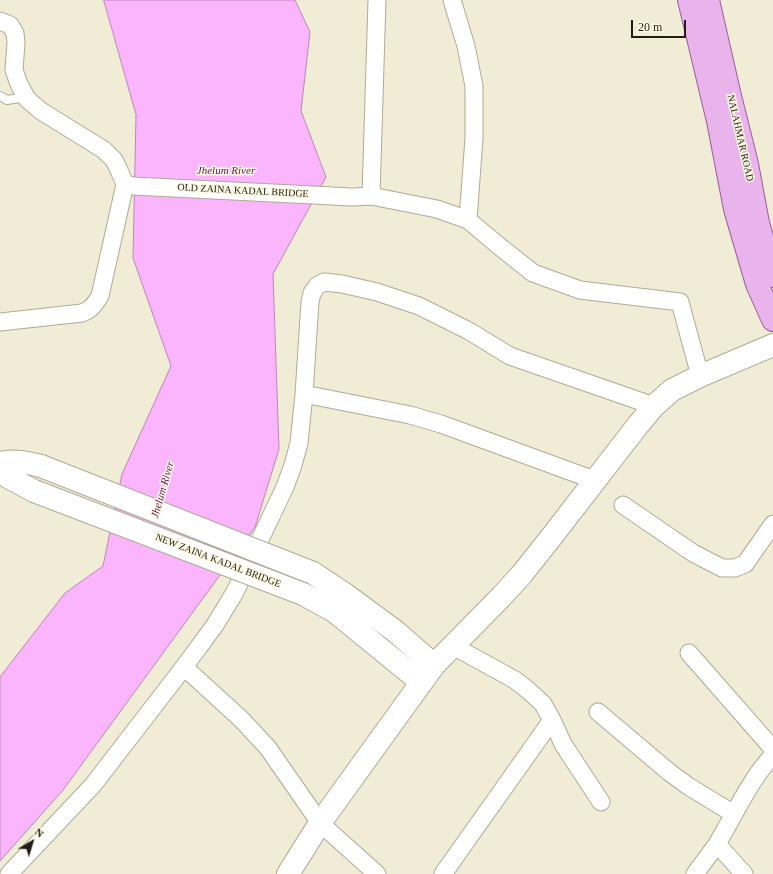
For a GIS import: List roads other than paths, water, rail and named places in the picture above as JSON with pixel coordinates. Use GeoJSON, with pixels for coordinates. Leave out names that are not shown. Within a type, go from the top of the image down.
{"type":"FeatureCollection","features":[{"type":"Feature","properties":{"kind":"main road"},"geometry":{"type":"LineString","coordinates":[[689,0],[718,121],[735,209],[757,284],[773,320]]}},
{"type":"Feature","properties":{"kind":"main road","name":"NALAHMAR ROAD"},"geometry":{"type":"LineString","coordinates":[[708,0],[747,164],[758,223],[773,276]]}},
{"type":"Feature","properties":{"kind":"street"},"geometry":{"type":"LineString","coordinates":[[371,196],[377,0]]}},
{"type":"Feature","properties":{"kind":"street"},"geometry":{"type":"LineString","coordinates":[[452,0],[466,46],[474,86],[474,138],[468,220],[533,273],[580,290],[680,302],[700,376]]}},
{"type":"Feature","properties":{"kind":"street"},"geometry":{"type":"LineString","coordinates":[[0,20],[10,25],[15,33],[16,43],[14,70],[26,97],[41,111],[104,150],[114,160],[129,185],[100,296],[95,304],[89,310],[82,313],[0,322]]}},
{"type":"Feature","properties":{"kind":"street","name":"OLD ZAINA KADAL BRIDGE"},"geometry":{"type":"LineString","coordinates":[[129,185],[352,197],[371,196],[437,209],[468,220]]}},
{"type":"Feature","properties":{"kind":"street"},"geometry":{"type":"LineString","coordinates":[[9,874],[93,785],[215,625],[235,592],[285,487],[299,443],[310,302],[312,293],[317,286],[324,282],[342,284],[377,292],[419,306],[469,331],[510,356],[654,406]]}},
{"type":"Feature","properties":{"kind":"street"},"geometry":{"type":"LineString","coordinates":[[288,874],[320,823],[428,674],[452,646],[522,574],[550,540],[594,480],[654,406],[672,390],[700,376],[773,345]]}},
{"type":"Feature","properties":{"kind":"street"},"geometry":{"type":"LineString","coordinates":[[304,394],[410,415],[441,424],[594,480]]}},
{"type":"Feature","properties":{"kind":"street"},"geometry":{"type":"LineString","coordinates":[[0,463],[11,461],[25,462],[41,466],[313,573],[395,631],[428,674]]}},
{"type":"Feature","properties":{"kind":"street","name":"NEW ZAINA KADAL BRIDGE"},"geometry":{"type":"LineString","coordinates":[[0,467],[8,477],[34,491],[303,594],[334,611],[428,674]]}},
{"type":"Feature","properties":{"kind":"street"},"geometry":{"type":"LineString","coordinates":[[623,505],[693,552],[722,568],[736,568],[745,564],[773,524]]}},
{"type":"Feature","properties":{"kind":"street"},"geometry":{"type":"LineString","coordinates":[[452,646],[515,680],[543,704],[563,744],[601,802]]}},
{"type":"Feature","properties":{"kind":"street"},"geometry":{"type":"LineString","coordinates":[[689,653],[773,749]]}},
{"type":"Feature","properties":{"kind":"street"},"geometry":{"type":"LineString","coordinates":[[184,667],[241,719],[260,740],[276,759],[320,823],[377,874]]}},
{"type":"Feature","properties":{"kind":"street"},"geometry":{"type":"LineString","coordinates":[[598,712],[669,772],[688,786],[734,814]]}},
{"type":"Feature","properties":{"kind":"street"},"geometry":{"type":"LineString","coordinates":[[443,874],[552,720]]}},
{"type":"Feature","properties":{"kind":"street"},"geometry":{"type":"LineString","coordinates":[[695,874],[717,844],[764,766],[773,755]]}},
{"type":"Feature","properties":{"kind":"street"},"geometry":{"type":"LineString","coordinates":[[717,844],[744,874]]}},
{"type":"Feature","properties":{"kind":"lane"},"geometry":{"type":"LineString","coordinates":[[1,98],[7,100],[26,97]]}},
{"type":"Feature","properties":{"kind":"water","name":"Jhelum River"},"geometry":{"type":"Polygon","coordinates":[[[104,0],[295,0],[310,32],[301,111],[326,177],[273,274],[279,449],[255,527],[63,790],[0,861],[0,677],[65,593],[103,566],[122,474],[171,366],[133,258],[136,115],[104,0]]]}}]}
